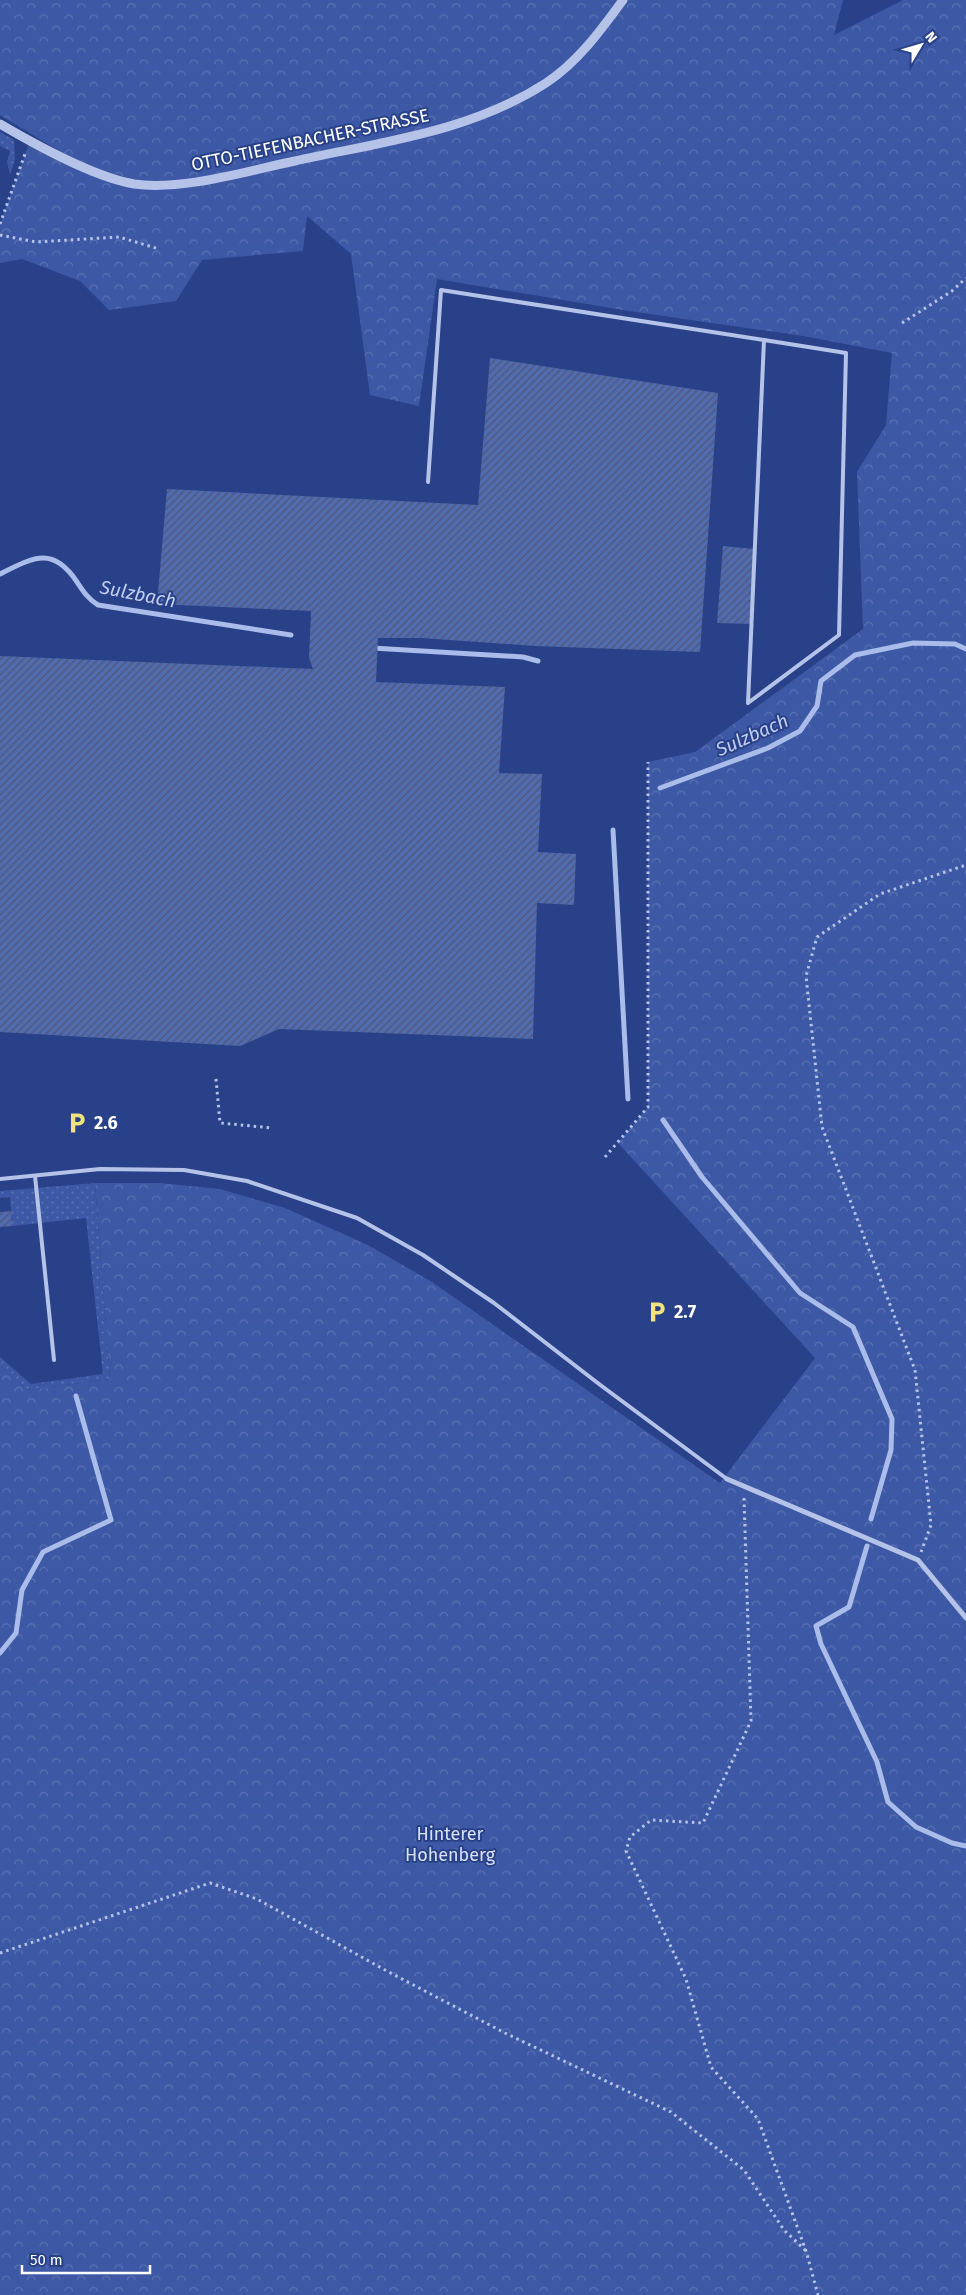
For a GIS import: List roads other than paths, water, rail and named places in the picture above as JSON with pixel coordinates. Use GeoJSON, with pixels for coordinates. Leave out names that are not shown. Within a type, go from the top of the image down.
{"type":"FeatureCollection","features":[{"type":"Feature","properties":{"kind":"street","name":"OTTO-TIEFENBACHER-STRASSE"},"geometry":{"type":"LineString","coordinates":[[0,124],[89,170],[134,184],[178,184],[406,138],[501,108],[547,82],[569,64],[598,34],[623,0]]}},
{"type":"Feature","properties":{"kind":"street"},"geometry":{"type":"LineString","coordinates":[[727,1479],[918,1560],[966,1618]]}},
{"type":"Feature","properties":{"kind":"lane"},"geometry":{"type":"LineString","coordinates":[[428,482],[442,290],[764,340],[846,353],[839,635],[748,703],[764,340]]}},
{"type":"Feature","properties":{"kind":"lane"},"geometry":{"type":"LineString","coordinates":[[0,1179],[100,1169],[184,1170],[248,1180],[357,1218],[423,1255],[494,1303],[598,1384],[727,1479]]}},
{"type":"Feature","properties":{"kind":"lane"},"geometry":{"type":"LineString","coordinates":[[35,1176],[54,1360]]}},
{"type":"Feature","properties":{"kind":"waterway","name":"Sulzbach"},"geometry":{"type":"LineString","coordinates":[[0,574],[33,560],[51,559],[60,563],[86,595],[98,605],[291,635]]}},
{"type":"Feature","properties":{"kind":"waterway","name":"Sulzbach"},"geometry":{"type":"LineString","coordinates":[[660,788],[768,748],[800,731],[817,706],[821,681],[855,655],[913,643],[955,644],[966,649]]}},
{"type":"Feature","properties":{"kind":"waterway","name":"Sulzbach"},"geometry":{"type":"LineString","coordinates":[[372,648],[523,657],[538,661]]}},
{"type":"Feature","properties":{"kind":"waterway"},"geometry":{"type":"LineString","coordinates":[[613,830],[628,1099]]}},
{"type":"Feature","properties":{"kind":"waterway"},"geometry":{"type":"LineString","coordinates":[[663,1120],[702,1177],[800,1293],[853,1327],[892,1419],[891,1450],[871,1519]]}},
{"type":"Feature","properties":{"kind":"waterway"},"geometry":{"type":"LineString","coordinates":[[0,1653],[16,1633],[22,1590],[43,1552],[111,1520],[76,1396]]}},
{"type":"Feature","properties":{"kind":"waterway"},"geometry":{"type":"LineString","coordinates":[[867,1546],[849,1607],[816,1626],[821,1644],[877,1762],[888,1802],[916,1827],[952,1843],[966,1846]]}},
{"type":"Feature","properties":{"kind":"place","name":"2.6"},"geometry":{"type":"Point","coordinates":[77,1123]}},
{"type":"Feature","properties":{"kind":"place","name":"2.7"},"geometry":{"type":"Point","coordinates":[657,1312]}},
{"type":"Feature","properties":{"kind":"park label","name":"Hinterer Hohenberg"},"geometry":{"type":"Point","coordinates":[450,1844]}}]}
